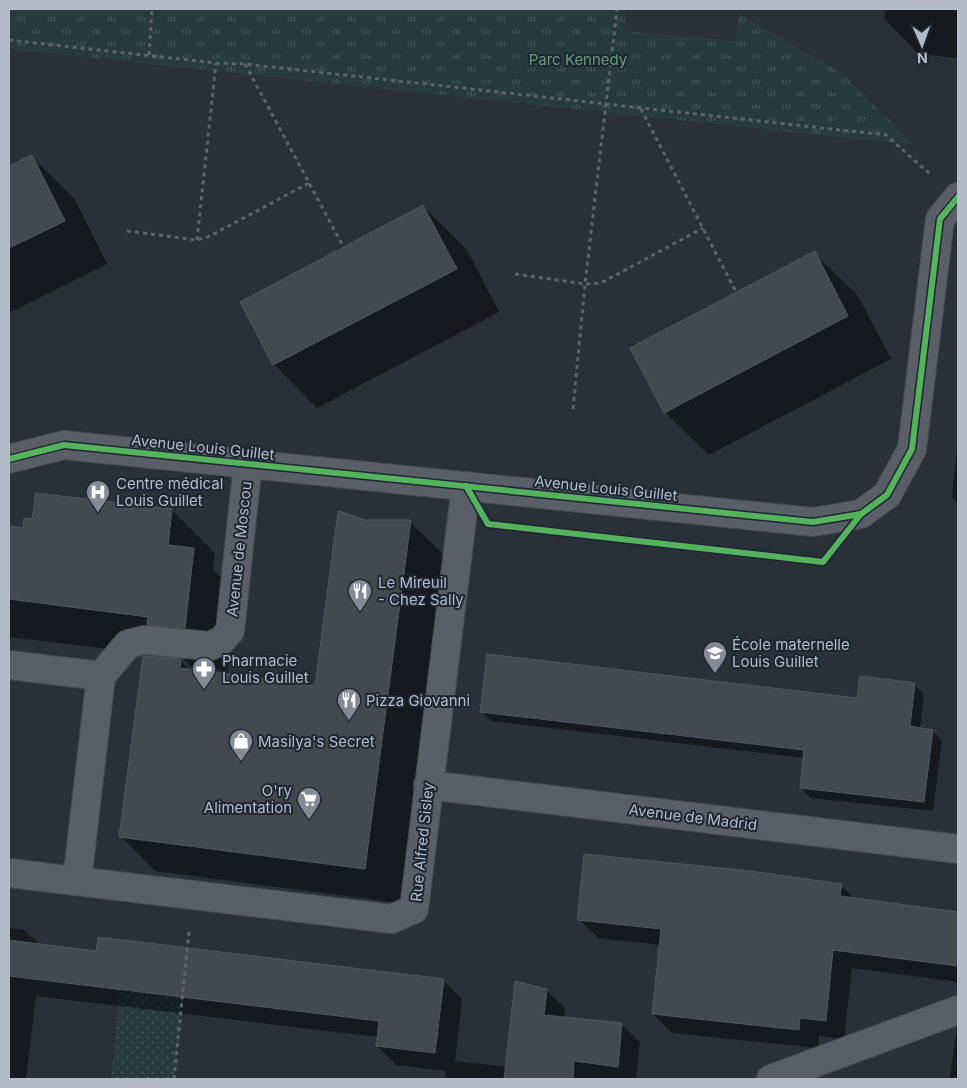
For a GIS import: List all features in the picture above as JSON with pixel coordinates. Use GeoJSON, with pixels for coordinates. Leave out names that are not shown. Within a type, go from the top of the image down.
{"type":"FeatureCollection","features":[{"type":"Feature","properties":{"kind":"street","name":"Avenue Louis Guillet"},"geometry":{"type":"LineString","coordinates":[[9,459],[64,446],[248,463],[813,522],[861,514],[886,495],[912,449],[940,218],[958,197]]}},
{"type":"Feature","properties":{"kind":"street","name":"Avenue de Moscou"},"geometry":{"type":"LineString","coordinates":[[101,676],[128,644],[144,640],[210,646],[221,641],[230,631],[248,463]]}},
{"type":"Feature","properties":{"kind":"street","name":"Rue Alfred Sisley"},"geometry":{"type":"LineString","coordinates":[[9,873],[392,919],[414,909],[466,486]]}},
{"type":"Feature","properties":{"kind":"street"},"geometry":{"type":"LineString","coordinates":[[9,665],[101,676],[77,881]]}},
{"type":"Feature","properties":{"kind":"street","name":"Avenue de Madrid"},"geometry":{"type":"LineString","coordinates":[[428,785],[958,849]]}},
{"type":"Feature","properties":{"kind":"street"},"geometry":{"type":"LineString","coordinates":[[771,1079],[958,1010]]}},
{"type":"Feature","properties":{"kind":"path"},"geometry":{"type":"LineString","coordinates":[[149,55],[152,9]]}},
{"type":"Feature","properties":{"kind":"path"},"geometry":{"type":"LineString","coordinates":[[573,409],[585,284],[617,9]]}},
{"type":"Feature","properties":{"kind":"path"},"geometry":{"type":"LineString","coordinates":[[9,40],[216,63],[245,64],[886,135],[958,197]]}},
{"type":"Feature","properties":{"kind":"path"},"geometry":{"type":"LineString","coordinates":[[196,240],[216,63]]}},
{"type":"Feature","properties":{"kind":"path"},"geometry":{"type":"LineString","coordinates":[[245,64],[343,246]]}},
{"type":"Feature","properties":{"kind":"path"},"geometry":{"type":"LineString","coordinates":[[640,108],[736,292]]}},
{"type":"Feature","properties":{"kind":"path"},"geometry":{"type":"LineString","coordinates":[[127,231],[196,240],[210,236],[309,183]]}},
{"type":"Feature","properties":{"kind":"path"},"geometry":{"type":"LineString","coordinates":[[515,274],[585,284],[601,283],[703,228]]}},
{"type":"Feature","properties":{"kind":"path"},"geometry":{"type":"LineString","coordinates":[[174,1079],[192,894]]}},
{"type":"Feature","properties":{"kind":"green space","name":"Parc Kennedy"},"geometry":{"type":"Polygon","coordinates":[[[9,9],[626,9],[624,31],[735,41],[739,14],[842,73],[914,145],[9,49],[9,9]]]}},
{"type":"Feature","properties":{"kind":"green space"},"geometry":{"type":"Polygon","coordinates":[[[120,990],[183,998],[174,1079],[111,1079],[120,990]]]}},
{"type":"Feature","properties":{"kind":"building"},"geometry":{"type":"Polygon","coordinates":[[[32,155],[65,221],[9,248],[9,166],[32,155]]]}},
{"type":"Feature","properties":{"kind":"building"},"geometry":{"type":"Polygon","coordinates":[[[423,205],[457,269],[273,365],[240,302],[423,205]]]}},
{"type":"Feature","properties":{"kind":"building"},"geometry":{"type":"Polygon","coordinates":[[[815,251],[848,316],[664,413],[630,348],[815,251]]]}},
{"type":"Feature","properties":{"kind":"building"},"geometry":{"type":"Polygon","coordinates":[[[36,493],[172,509],[168,545],[194,548],[185,628],[147,625],[148,617],[9,599],[9,526],[23,528],[24,518],[32,519],[36,493]]]}},
{"type":"Feature","properties":{"kind":"building"},"geometry":{"type":"Polygon","coordinates":[[[338,511],[365,520],[411,520],[365,869],[119,837],[143,656],[181,659],[180,668],[315,686],[338,511]]]}},
{"type":"Feature","properties":{"kind":"building"},"geometry":{"type":"Polygon","coordinates":[[[487,654],[857,698],[860,676],[915,683],[910,726],[933,730],[924,802],[800,788],[804,750],[480,712],[487,654]]]}},
{"type":"Feature","properties":{"kind":"building"},"geometry":{"type":"Polygon","coordinates":[[[584,854],[750,871],[842,884],[840,896],[958,912],[958,966],[833,950],[826,1021],[800,1018],[799,1030],[652,1014],[661,929],[577,920],[584,854]]]}},
{"type":"Feature","properties":{"kind":"building"},"geometry":{"type":"Polygon","coordinates":[[[98,937],[444,979],[435,1053],[376,1046],[379,1021],[9,976],[9,940],[96,951],[98,937]]]}},
{"type":"Feature","properties":{"kind":"building"},"geometry":{"type":"Polygon","coordinates":[[[515,981],[547,989],[544,1015],[622,1023],[618,1067],[574,1061],[573,1079],[504,1079],[515,981]]]}},
{"type":"Feature","properties":{"kind":"cycle path"},"geometry":{"type":"LineString","coordinates":[[9,459],[64,445],[813,522],[861,514],[887,495],[912,449],[940,219],[958,197]]}},
{"type":"Feature","properties":{"kind":"cycle path"},"geometry":{"type":"LineString","coordinates":[[466,486],[488,524],[823,562],[861,514]]}},
{"type":"Feature","properties":{"kind":"place","name":"Centre médical Louis Guillet"},"geometry":{"type":"Point","coordinates":[98,513]}},
{"type":"Feature","properties":{"kind":"place","name":"Le Mireuil - Chez Sally"},"geometry":{"type":"Point","coordinates":[360,612]}},
{"type":"Feature","properties":{"kind":"place","name":"École maternelle Louis Guillet"},"geometry":{"type":"Point","coordinates":[715,674]}},
{"type":"Feature","properties":{"kind":"place","name":"Pharmacie Louis Guillet"},"geometry":{"type":"Point","coordinates":[204,690]}},
{"type":"Feature","properties":{"kind":"place","name":"Pizza Giovanni"},"geometry":{"type":"Point","coordinates":[349,721]}},
{"type":"Feature","properties":{"kind":"place","name":"Masilya's Secret"},"geometry":{"type":"Point","coordinates":[241,762]}},
{"type":"Feature","properties":{"kind":"place","name":"O'ry Alimentation"},"geometry":{"type":"Point","coordinates":[309,820]}}]}
